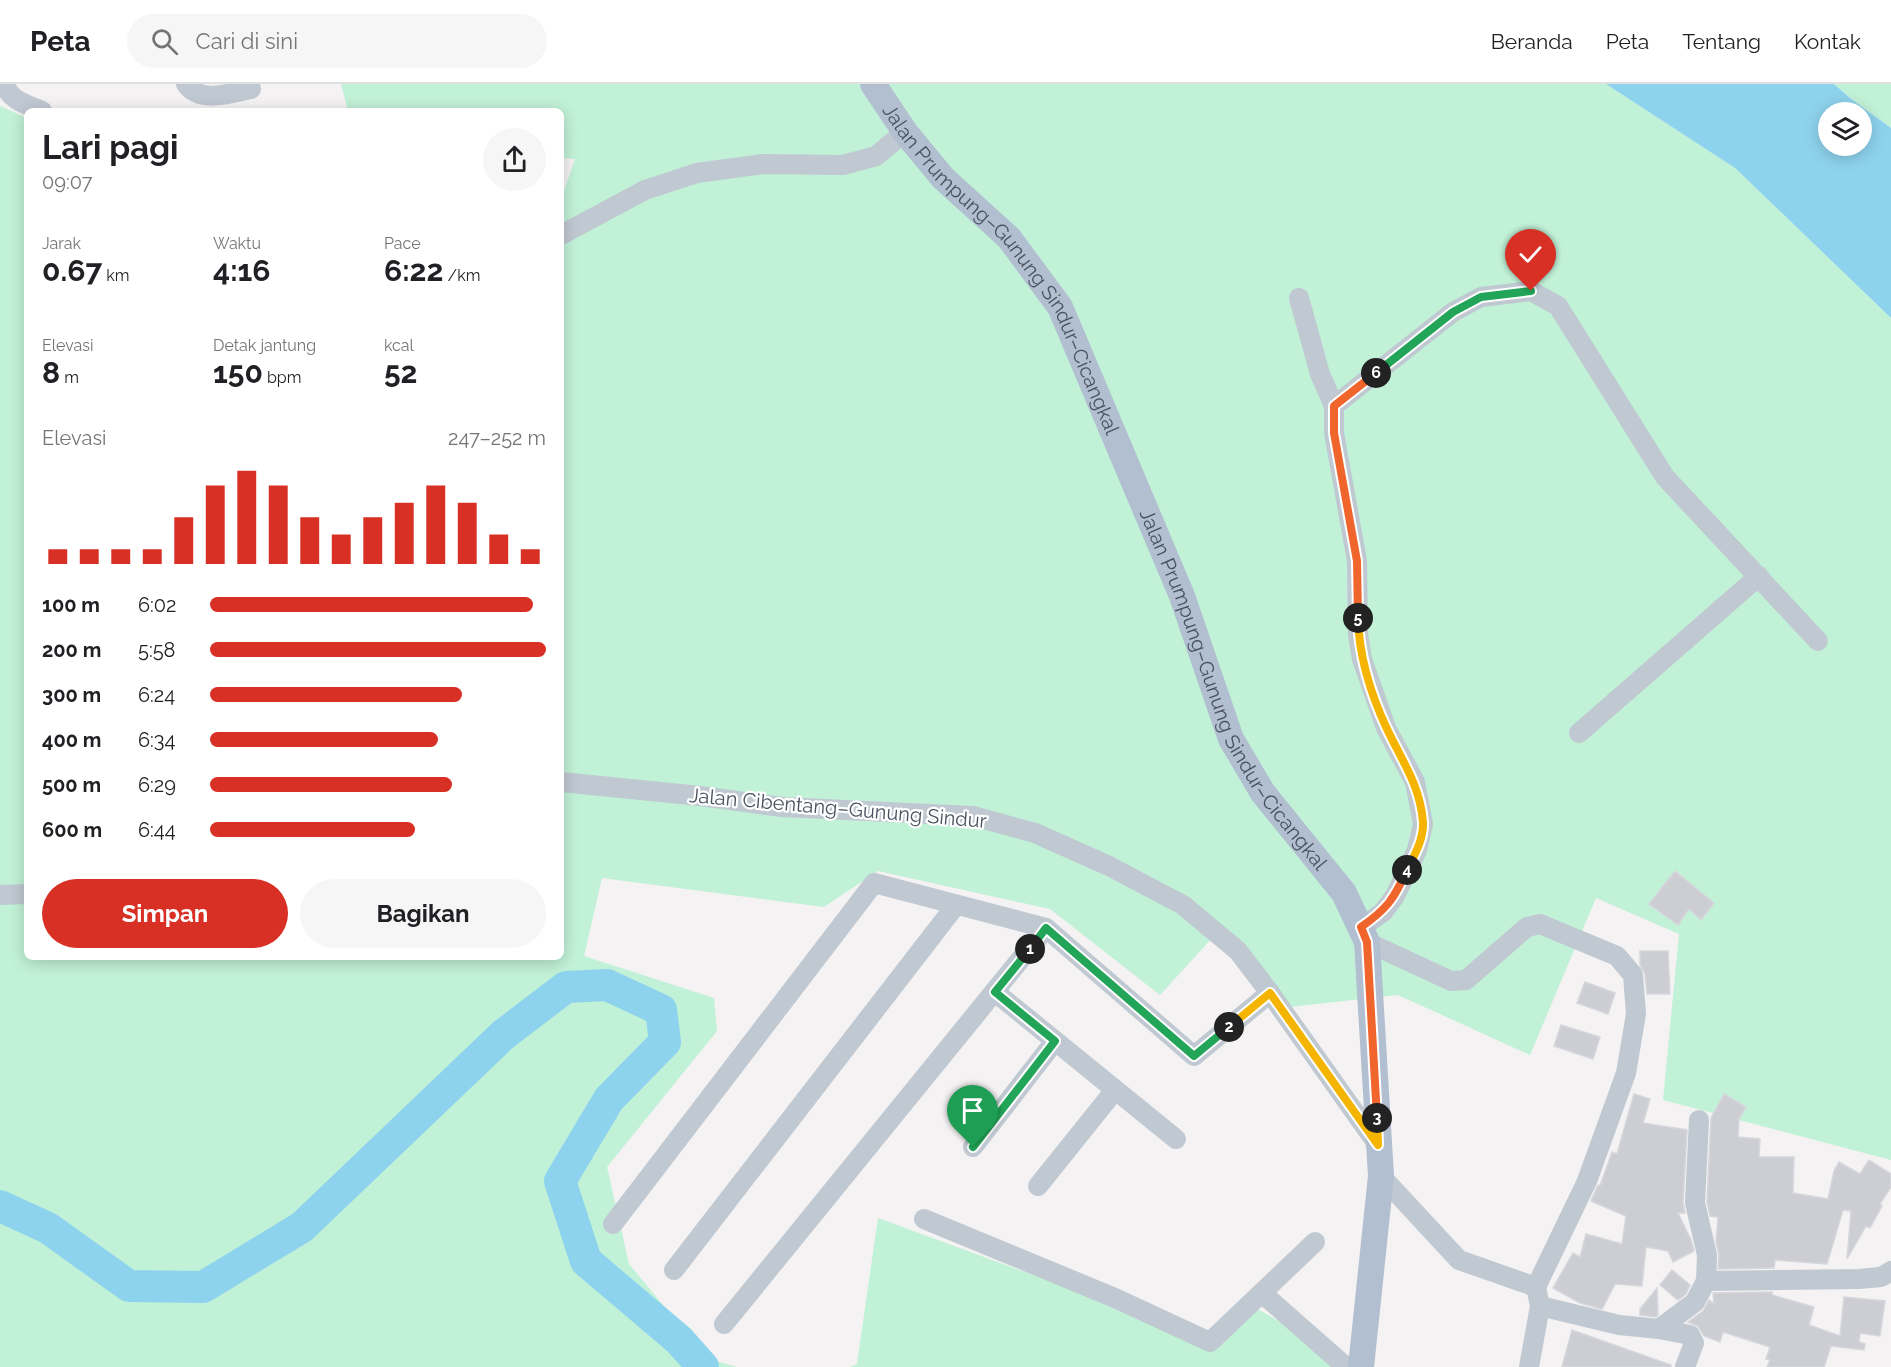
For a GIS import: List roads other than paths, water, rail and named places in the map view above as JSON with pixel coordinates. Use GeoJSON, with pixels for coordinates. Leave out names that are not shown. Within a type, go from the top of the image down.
{"type":"FeatureCollection","features":[{"type":"Feature","properties":{"kind":"main road","name":"Jalan Prumpung–Gunung Sindur–Cicangkal"},"geometry":{"type":"LineString","coordinates":[[873,84],[905,132],[943,178],[1009,238],[1060,307],[1182,596],[1231,739],[1263,793],[1344,893],[1364,935],[1381,1176],[1361,1367]]}},
{"type":"Feature","properties":{"kind":"street"},"geometry":{"type":"LineString","coordinates":[[4,84],[7,92],[15,100],[35,108]]}},
{"type":"Feature","properties":{"kind":"street"},"geometry":{"type":"LineString","coordinates":[[186,84],[191,90],[209,96],[251,89]]}},
{"type":"Feature","properties":{"kind":"street"},"geometry":{"type":"LineString","coordinates":[[564,233],[645,190],[697,173],[763,164],[843,165],[876,156],[905,132]]}},
{"type":"Feature","properties":{"kind":"street"},"geometry":{"type":"LineString","coordinates":[[1334,406],[1453,312],[1481,297],[1531,291],[1558,306],[1665,477],[1818,641]]}},
{"type":"Feature","properties":{"kind":"street"},"geometry":{"type":"LineString","coordinates":[[1299,298],[1320,374],[1334,406],[1334,433],[1357,561],[1358,635],[1362,659],[1386,728],[1415,782],[1423,824],[1417,850],[1395,896],[1364,935],[1451,981],[1466,980],[1527,927],[1540,924],[1617,956],[1633,975],[1636,1014],[1626,1072],[1587,1181],[1536,1287],[1540,1306],[1529,1367]]}},
{"type":"Feature","properties":{"kind":"street"},"geometry":{"type":"LineString","coordinates":[[1579,732],[1759,576]]}},
{"type":"Feature","properties":{"kind":"street","name":"Jalan Cibentang–Gunung Sindur"},"geometry":{"type":"LineString","coordinates":[[564,782],[782,807],[973,816],[1035,833],[1109,866],[1183,905],[1238,951],[1378,1145]]}},
{"type":"Feature","properties":{"kind":"street"},"geometry":{"type":"LineString","coordinates":[[613,1224],[874,884],[1046,928],[1194,1056],[1270,993]]}},
{"type":"Feature","properties":{"kind":"street"},"geometry":{"type":"LineString","coordinates":[[0,895],[24,894]]}},
{"type":"Feature","properties":{"kind":"street"},"geometry":{"type":"LineString","coordinates":[[674,1270],[956,905]]}},
{"type":"Feature","properties":{"kind":"street"},"geometry":{"type":"LineString","coordinates":[[724,1324],[1046,928]]}},
{"type":"Feature","properties":{"kind":"street"},"geometry":{"type":"LineString","coordinates":[[995,992],[1176,1139]]}},
{"type":"Feature","properties":{"kind":"street"},"geometry":{"type":"LineString","coordinates":[[973,1147],[1055,1041]]}},
{"type":"Feature","properties":{"kind":"street"},"geometry":{"type":"LineString","coordinates":[[1038,1186],[1115,1090]]}},
{"type":"Feature","properties":{"kind":"street"},"geometry":{"type":"LineString","coordinates":[[1659,1329],[1695,1302],[1706,1281],[1707,1256],[1695,1203],[1699,1120]]}},
{"type":"Feature","properties":{"kind":"street"},"geometry":{"type":"LineString","coordinates":[[1381,1176],[1459,1260],[1536,1287]]}},
{"type":"Feature","properties":{"kind":"street"},"geometry":{"type":"LineString","coordinates":[[924,1219],[1115,1298],[1210,1342],[1315,1242]]}},
{"type":"Feature","properties":{"kind":"street"},"geometry":{"type":"LineString","coordinates":[[1706,1281],[1859,1279],[1881,1277],[1891,1270]]}},
{"type":"Feature","properties":{"kind":"street"},"geometry":{"type":"LineString","coordinates":[[1262,1293],[1346,1367]]}},
{"type":"Feature","properties":{"kind":"street"},"geometry":{"type":"LineString","coordinates":[[1540,1306],[1619,1326],[1659,1329],[1690,1335],[1694,1343],[1685,1367]]}},
{"type":"Feature","properties":{"kind":"water"},"geometry":{"type":"Polygon","coordinates":[[[1606,84],[1834,84],[1855,102],[1818,102],[1818,156],[1872,156],[1872,114],[1891,128],[1891,318],[1735,168],[1606,84]]]}},
{"type":"Feature","properties":{"kind":"waterway"},"geometry":{"type":"LineString","coordinates":[[0,1206],[48,1228],[129,1286],[203,1287],[302,1227],[503,1035],[566,987],[607,985],[661,1010],[665,1042],[609,1099],[560,1181],[586,1261],[679,1340],[703,1367]]}}]}
